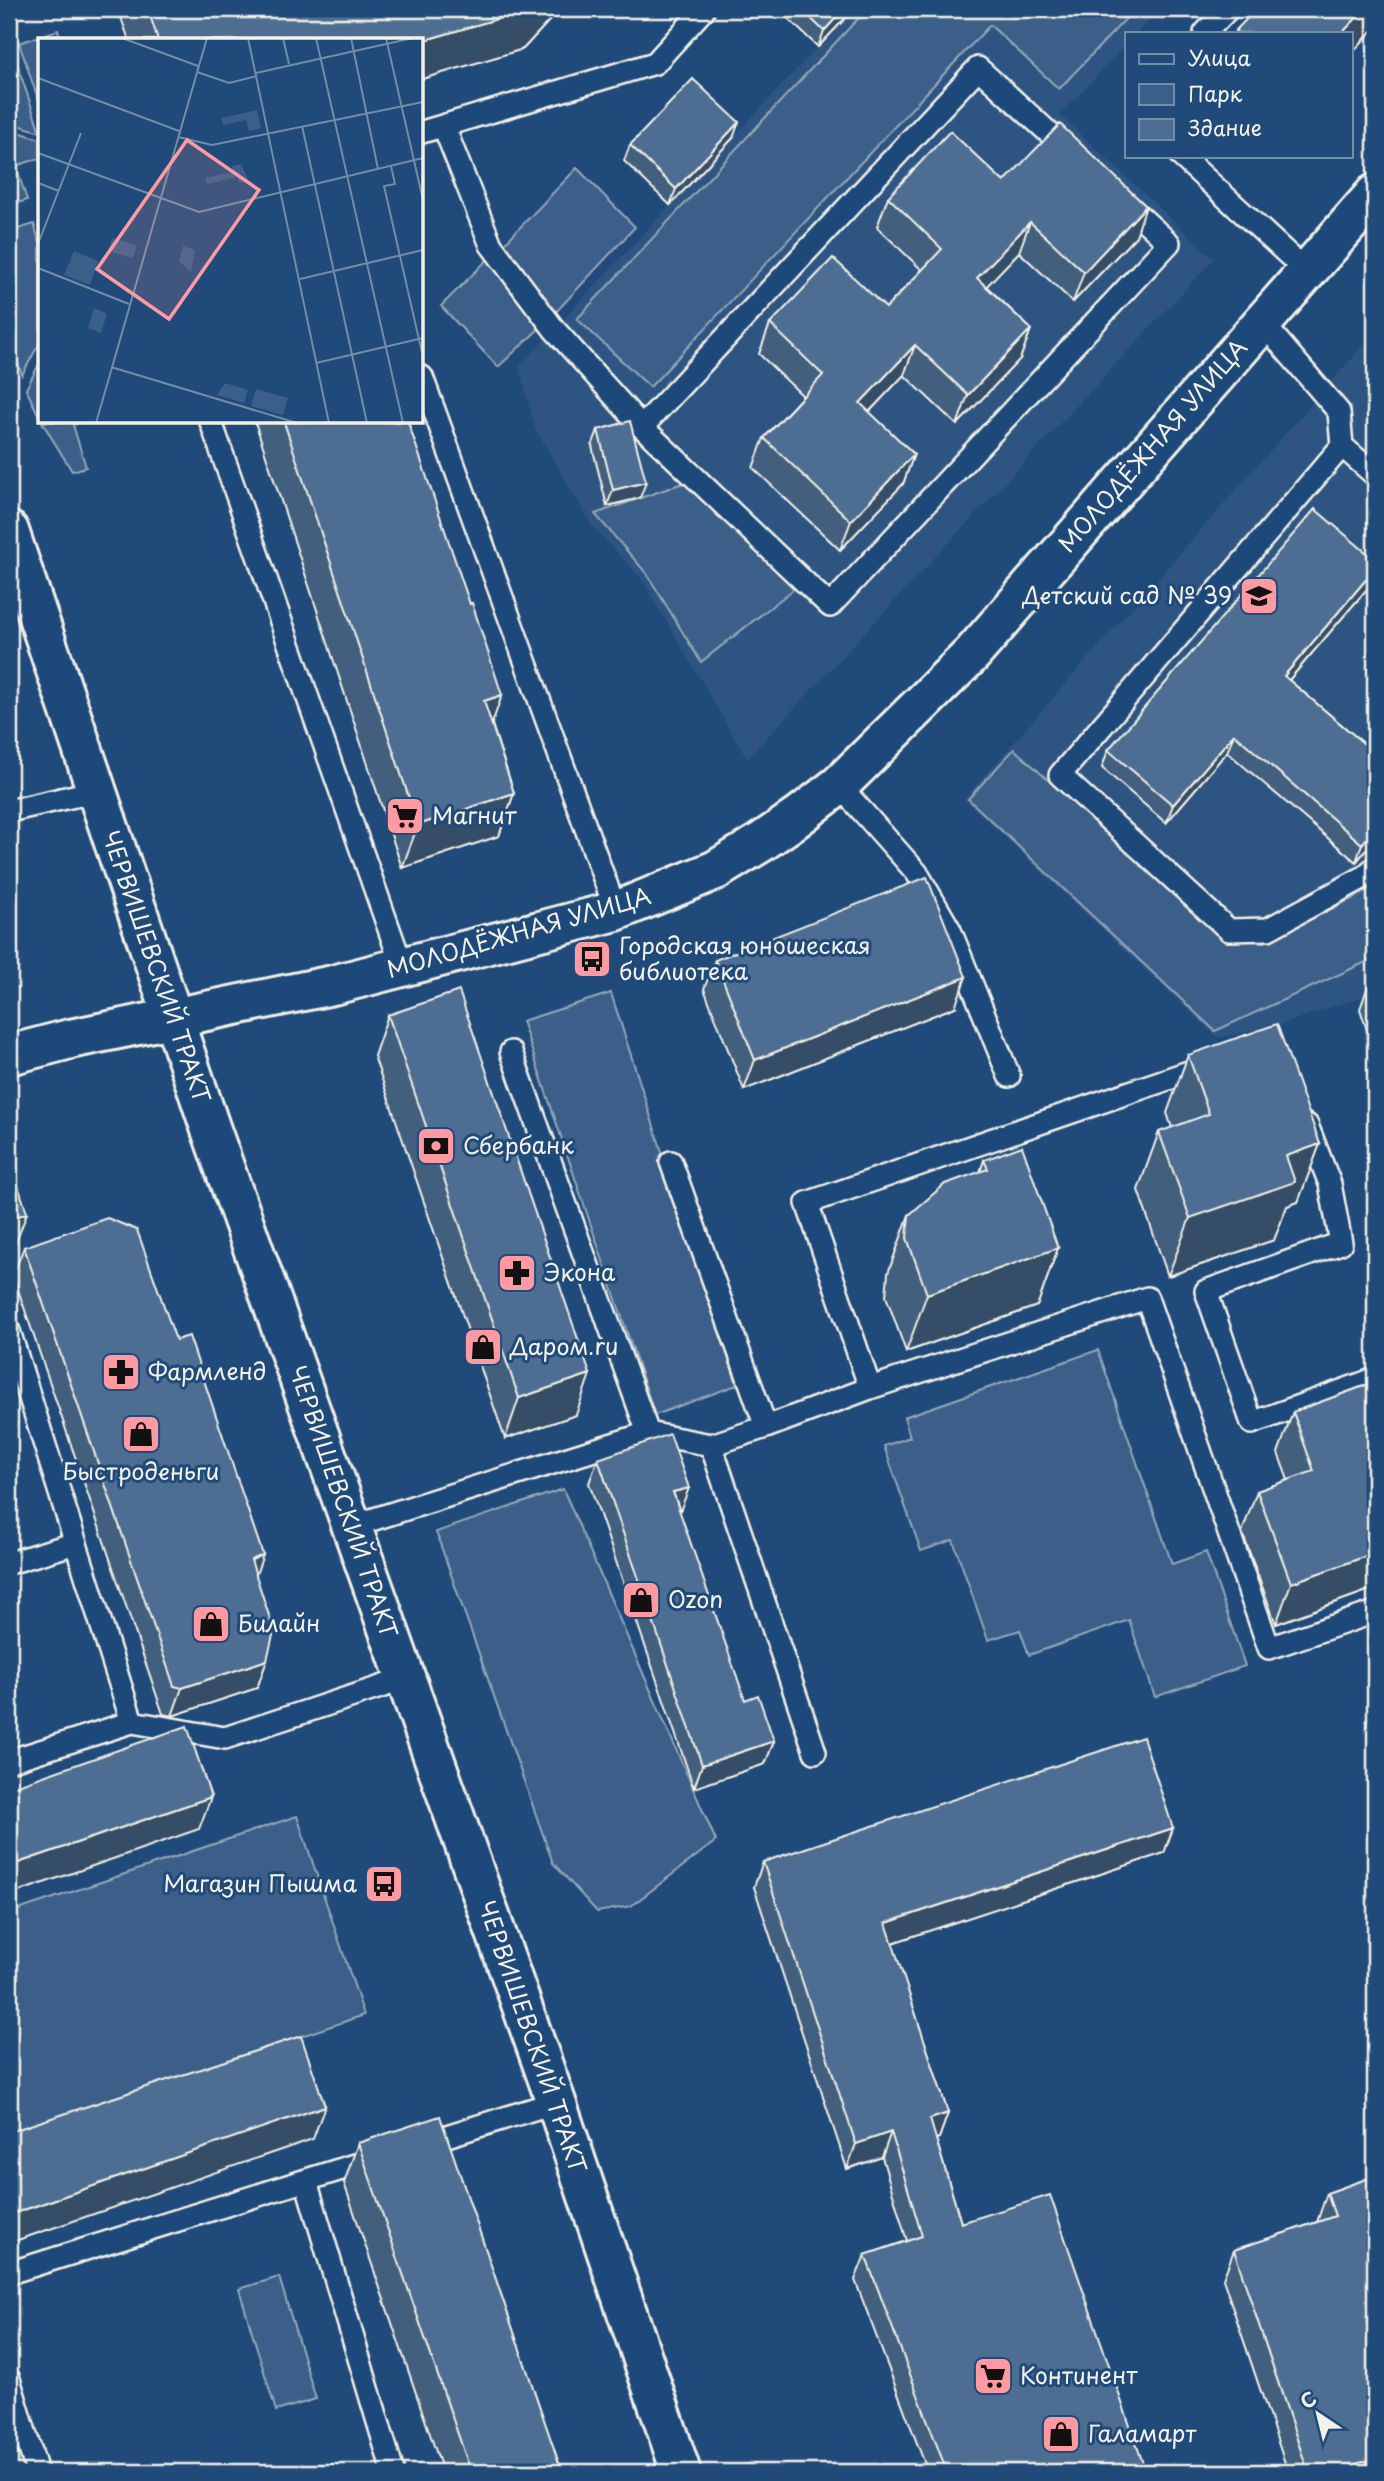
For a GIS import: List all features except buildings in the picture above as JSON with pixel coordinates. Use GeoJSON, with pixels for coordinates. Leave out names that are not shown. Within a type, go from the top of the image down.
{"type":"FeatureCollection","features":[{"type":"Feature","properties":{"kind":"main road","name":"МОЛОДЁЖНАЯ УЛИЦА"},"geometry":{"type":"LineString","coordinates":[[9,1055],[70,1039],[286,996],[616,911],[716,870],[795,819],[839,785],[972,654],[1375,194]]}},
{"type":"Feature","properties":{"kind":"main road","name":"ЧЕРВИШЕВСКИЙ ТРАКТ"},"geometry":{"type":"LineString","coordinates":[[9,531],[173,1018],[556,2102],[681,2472]]}},
{"type":"Feature","properties":{"kind":"lane"},"geometry":{"type":"LineString","coordinates":[[424,132],[655,63],[704,9]]}},
{"type":"Feature","properties":{"kind":"lane"},"geometry":{"type":"LineString","coordinates":[[1206,32],[1228,9]]}},
{"type":"Feature","properties":{"kind":"lane"},"geometry":{"type":"LineString","coordinates":[[642,427],[978,68],[1089,169]]}},
{"type":"Feature","properties":{"kind":"lane"},"geometry":{"type":"LineString","coordinates":[[444,127],[491,245],[554,329],[642,427],[830,606],[1169,243],[1109,188]]}},
{"type":"Feature","properties":{"kind":"lane"},"geometry":{"type":"LineString","coordinates":[[1183,158],[1306,271]]}},
{"type":"Feature","properties":{"kind":"lane"},"geometry":{"type":"LineString","coordinates":[[1262,322],[1339,412],[1342,446],[1375,475]]}},
{"type":"Feature","properties":{"kind":"lane"},"geometry":{"type":"LineString","coordinates":[[424,383],[616,911]]}},
{"type":"Feature","properties":{"kind":"lane"},"geometry":{"type":"LineString","coordinates":[[212,424],[402,966]]}},
{"type":"Feature","properties":{"kind":"lane"},"geometry":{"type":"LineString","coordinates":[[1342,446],[1060,775],[1229,930],[1268,929],[1364,877],[1375,867]]}},
{"type":"Feature","properties":{"kind":"lane"},"geometry":{"type":"LineString","coordinates":[[839,785],[917,873],[950,930],[1009,1076]]}},
{"type":"Feature","properties":{"kind":"lane"},"geometry":{"type":"LineString","coordinates":[[9,811],[96,790]]}},
{"type":"Feature","properties":{"kind":"lane"},"geometry":{"type":"LineString","coordinates":[[510,1052],[648,1433]]}},
{"type":"Feature","properties":{"kind":"lane"},"geometry":{"type":"LineString","coordinates":[[870,1388],[807,1203],[1226,1059]]}},
{"type":"Feature","properties":{"kind":"lane"},"geometry":{"type":"LineString","coordinates":[[1300,1107],[1330,1184],[1340,1243],[1206,1291],[1252,1423],[1375,1379]]}},
{"type":"Feature","properties":{"kind":"lane"},"geometry":{"type":"LineString","coordinates":[[671,1162],[766,1427]]}},
{"type":"Feature","properties":{"kind":"lane"},"geometry":{"type":"LineString","coordinates":[[352,1526],[648,1433],[711,1445],[870,1388],[1147,1298],[1269,1648],[1375,1612]]}},
{"type":"Feature","properties":{"kind":"lane"},"geometry":{"type":"LineString","coordinates":[[9,1331],[132,1722]]}},
{"type":"Feature","properties":{"kind":"lane"},"geometry":{"type":"LineString","coordinates":[[711,1445],[815,1752]]}},
{"type":"Feature","properties":{"kind":"lane"},"geometry":{"type":"LineString","coordinates":[[9,1563],[76,1543]]}},
{"type":"Feature","properties":{"kind":"lane"},"geometry":{"type":"LineString","coordinates":[[9,1761],[132,1722],[225,1738],[405,1679]]}},
{"type":"Feature","properties":{"kind":"lane"},"geometry":{"type":"LineString","coordinates":[[9,2273],[556,2102]]}},
{"type":"Feature","properties":{"kind":"lane"},"geometry":{"type":"LineString","coordinates":[[306,2181],[393,2472]]}},
{"type":"Feature","properties":{"kind":"lane"},"geometry":{"type":"LineString","coordinates":[[9,2379],[37,2472]]}},
{"type":"Feature","properties":{"kind":"shaded area"},"geometry":{"type":"Polygon","coordinates":[[[853,9],[1160,9],[1138,32],[1125,32],[1125,46],[1060,115],[1214,259],[747,759],[641,578],[592,526],[535,428],[519,367],[853,9]]]}},
{"type":"Feature","properties":{"kind":"shaded area","name":"Детский сад № 39"},"geometry":{"type":"Polygon","coordinates":[[[1375,332],[1375,992],[1283,1024],[1218,1038],[964,799],[1375,332]]]}},
{"type":"Feature","properties":{"kind":"green space"},"geometry":{"type":"Polygon","coordinates":[[[867,9],[1135,9],[1059,89],[990,25],[650,387],[577,319],[867,9]]]}},
{"type":"Feature","properties":{"kind":"green space"},"geometry":{"type":"Polygon","coordinates":[[[58,30],[60,38],[38,38],[38,99],[19,43],[58,30]]]}},
{"type":"Feature","properties":{"kind":"green space"},"geometry":{"type":"Polygon","coordinates":[[[11,46],[38,131],[9,122],[11,46]]]}},
{"type":"Feature","properties":{"kind":"green space"},"geometry":{"type":"Polygon","coordinates":[[[9,129],[38,138],[38,159],[16,166],[27,200],[9,206],[9,129]]]}},
{"type":"Feature","properties":{"kind":"green space"},"geometry":{"type":"Polygon","coordinates":[[[577,168],[635,227],[556,312],[503,245],[577,168]]]}},
{"type":"Feature","properties":{"kind":"green space"},"geometry":{"type":"Polygon","coordinates":[[[34,224],[38,237],[38,346],[22,375],[9,335],[9,232],[34,224]]]}},
{"type":"Feature","properties":{"kind":"green space"},"geometry":{"type":"Polygon","coordinates":[[[490,257],[541,327],[498,367],[441,306],[490,257]]]}},
{"type":"Feature","properties":{"kind":"green space"},"geometry":{"type":"Polygon","coordinates":[[[38,366],[38,414],[26,389],[38,366]]]}},
{"type":"Feature","properties":{"kind":"green space"},"geometry":{"type":"Polygon","coordinates":[[[43,424],[76,424],[73,425],[86,467],[72,471],[43,424]]]}},
{"type":"Feature","properties":{"kind":"green space"},"geometry":{"type":"Polygon","coordinates":[[[689,481],[795,588],[701,662],[647,574],[595,514],[689,481]]]}},
{"type":"Feature","properties":{"kind":"green space"},"geometry":{"type":"Polygon","coordinates":[[[1014,749],[1223,939],[1265,942],[1362,894],[1375,883],[1375,958],[1215,1031],[968,799],[1014,749]]]}},
{"type":"Feature","properties":{"kind":"green space"},"geometry":{"type":"Polygon","coordinates":[[[611,993],[737,1385],[655,1415],[522,1021],[611,993]]]}},
{"type":"Feature","properties":{"kind":"green space"},"geometry":{"type":"Polygon","coordinates":[[[1098,1350],[1172,1564],[1206,1552],[1245,1666],[1155,1697],[1129,1620],[1029,1655],[1020,1630],[988,1640],[953,1540],[921,1551],[884,1446],[910,1437],[904,1417],[1098,1350]]]}},
{"type":"Feature","properties":{"kind":"green space"},"geometry":{"type":"Polygon","coordinates":[[[563,1489],[716,1841],[631,1906],[597,1912],[553,1863],[436,1532],[563,1489]]]}},
{"type":"Feature","properties":{"kind":"green space"},"geometry":{"type":"Polygon","coordinates":[[[297,1816],[364,2015],[9,2134],[9,1913],[297,1816]]]}},
{"type":"Feature","properties":{"kind":"green space"},"geometry":{"type":"Polygon","coordinates":[[[279,2277],[316,2399],[276,2411],[239,2289],[279,2277]]]}},
{"type":"Feature","properties":{"kind":"place","name":"Детский сад № 39"},"geometry":{"type":"Point","coordinates":[1259,596]}},
{"type":"Feature","properties":{"kind":"place","name":"Магнит"},"geometry":{"type":"Point","coordinates":[405,816]}},
{"type":"Feature","properties":{"kind":"place","name":"Городская юношеская библиотека"},"geometry":{"type":"Point","coordinates":[592,959]}},
{"type":"Feature","properties":{"kind":"place","name":"Сбербанк"},"geometry":{"type":"Point","coordinates":[436,1146]}},
{"type":"Feature","properties":{"kind":"place","name":"Экона"},"geometry":{"type":"Point","coordinates":[517,1273]}},
{"type":"Feature","properties":{"kind":"place","name":"Даром.ru"},"geometry":{"type":"Point","coordinates":[483,1347]}},
{"type":"Feature","properties":{"kind":"place","name":"Фармленд"},"geometry":{"type":"Point","coordinates":[121,1372]}},
{"type":"Feature","properties":{"kind":"place","name":"Быстроденьги"},"geometry":{"type":"Point","coordinates":[141,1434]}},
{"type":"Feature","properties":{"kind":"place","name":"Ozon"},"geometry":{"type":"Point","coordinates":[641,1600]}},
{"type":"Feature","properties":{"kind":"place","name":"Билайн"},"geometry":{"type":"Point","coordinates":[211,1624]}},
{"type":"Feature","properties":{"kind":"place","name":"Магазин Пышма"},"geometry":{"type":"Point","coordinates":[384,1884]}},
{"type":"Feature","properties":{"kind":"place","name":"Континент"},"geometry":{"type":"Point","coordinates":[993,2376]}},
{"type":"Feature","properties":{"kind":"place","name":"Галамарт"},"geometry":{"type":"Point","coordinates":[1061,2434]}}]}
